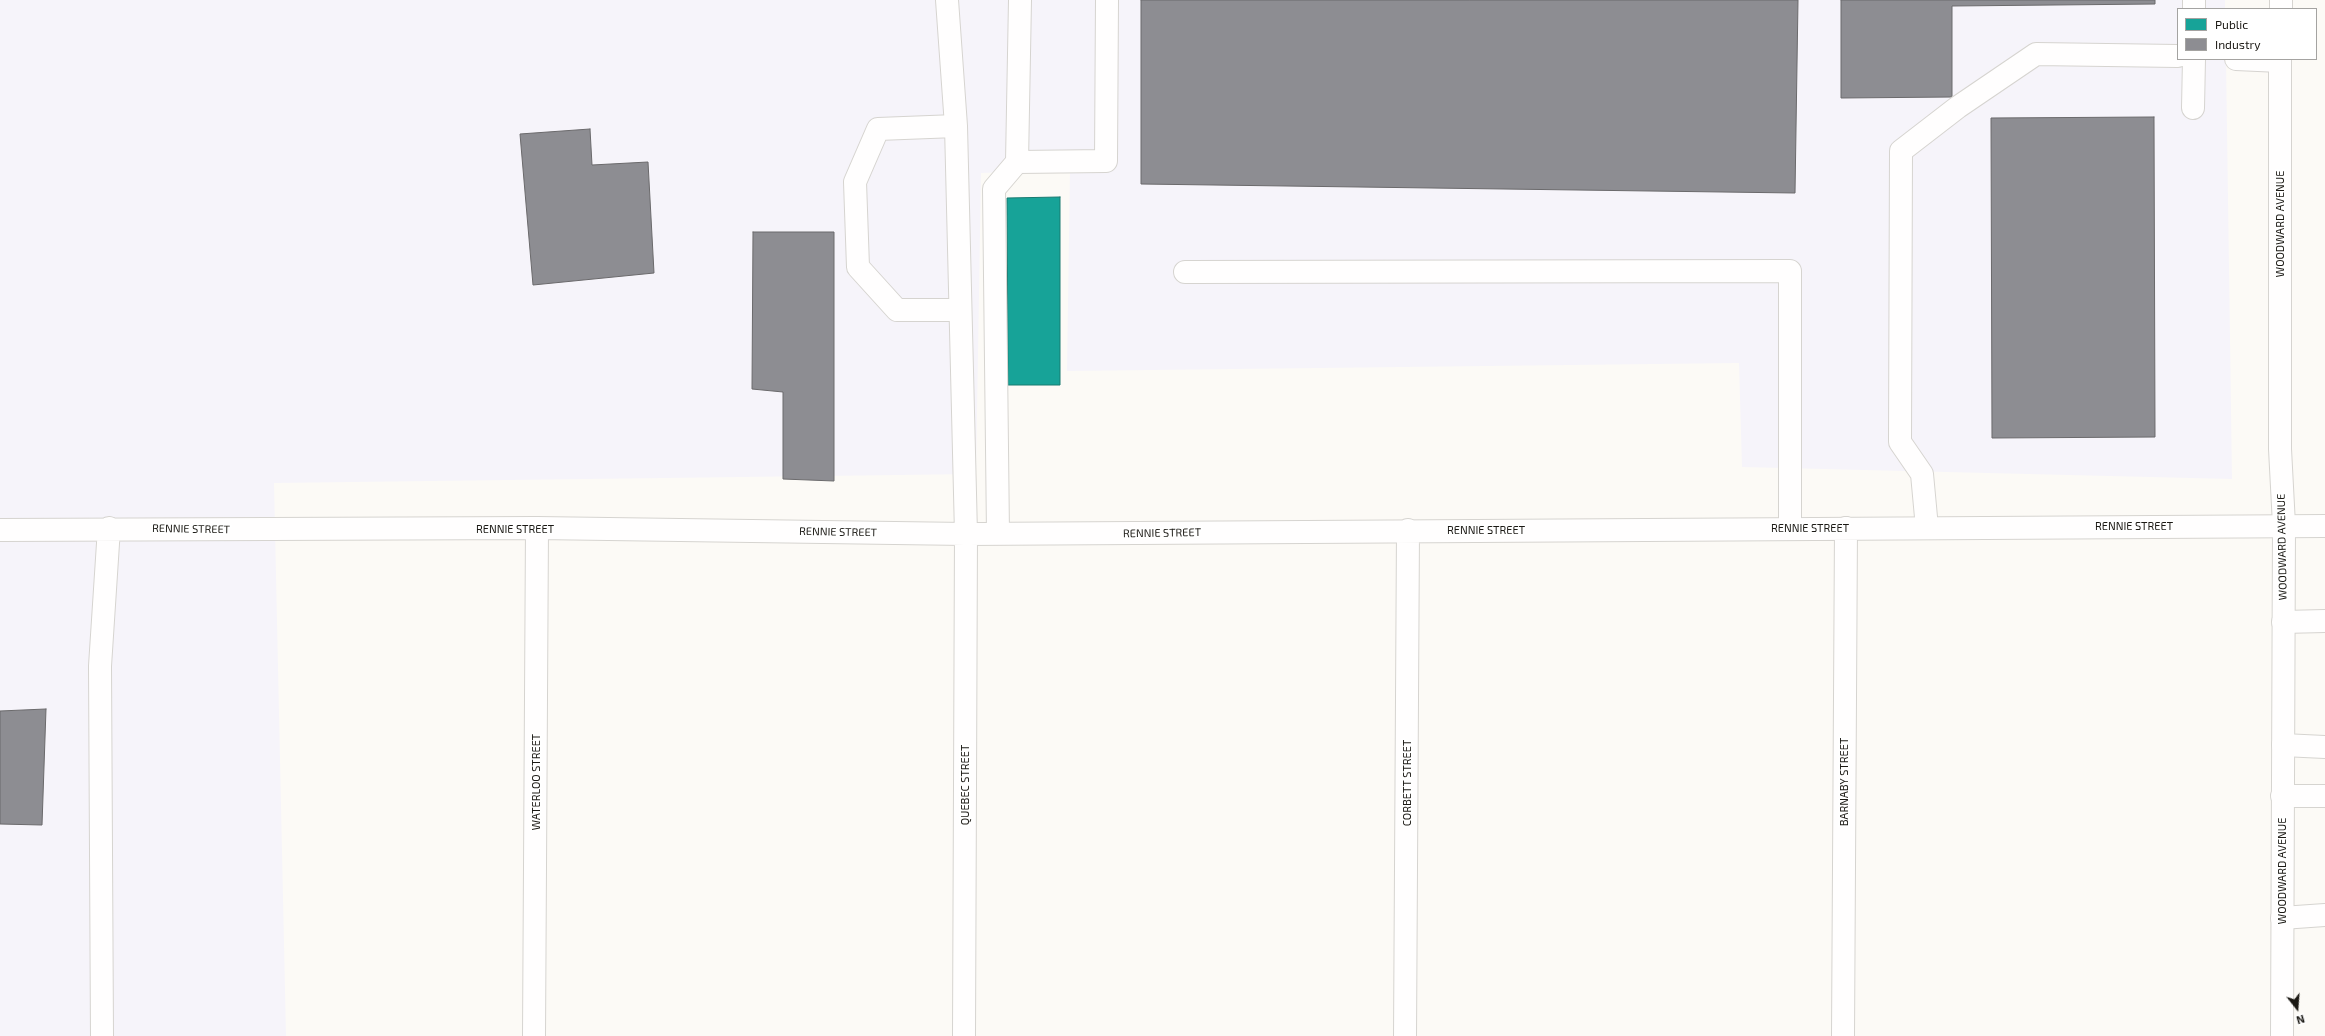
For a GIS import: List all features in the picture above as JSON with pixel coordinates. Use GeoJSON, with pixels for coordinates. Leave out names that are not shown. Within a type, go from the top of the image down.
{"type":"FeatureCollection","features":[{"type":"Feature","properties":{"kind":"street","name":"QUEBEC STREET"},"geometry":{"type":"LineString","coordinates":[[947,0],[956,126],[966,534],[964,1036]]}},
{"type":"Feature","properties":{"kind":"street"},"geometry":{"type":"LineString","coordinates":[[998,534],[994,189],[1017,162],[1020,0]]}},
{"type":"Feature","properties":{"kind":"street"},"geometry":{"type":"LineString","coordinates":[[1017,162],[1106,161],[1107,0]]}},
{"type":"Feature","properties":{"kind":"street"},"geometry":{"type":"LineString","coordinates":[[1927,528],[1922,474],[1900,442],[1901,151],[1958,107],[2036,54],[2177,56]]}},
{"type":"Feature","properties":{"kind":"street"},"geometry":{"type":"LineString","coordinates":[[2193,108],[2194,60]]}},
{"type":"Feature","properties":{"kind":"street","name":"WOODWARD AVENUE"},"geometry":{"type":"LineString","coordinates":[[2280,60],[2280,449],[2284,525],[2282,1036]]}},
{"type":"Feature","properties":{"kind":"street"},"geometry":{"type":"LineString","coordinates":[[956,126],[878,129],[855,182],[858,267],[897,310],[960,310]]}},
{"type":"Feature","properties":{"kind":"street"},"geometry":{"type":"LineString","coordinates":[[1185,272],[1790,271],[1790,528]]}},
{"type":"Feature","properties":{"kind":"street","name":"RENNIE STREET"},"geometry":{"type":"LineString","coordinates":[[0,530],[109,528],[305,531],[537,528],[998,534],[1408,530],[2325,526]]}},
{"type":"Feature","properties":{"kind":"street"},"geometry":{"type":"LineString","coordinates":[[102,1036],[100,666],[109,528]]}},
{"type":"Feature","properties":{"kind":"street","name":"WATERLOO STREET"},"geometry":{"type":"LineString","coordinates":[[534,1036],[537,528]]}},
{"type":"Feature","properties":{"kind":"street","name":"BARNABY STREET"},"geometry":{"type":"LineString","coordinates":[[1843,1036],[1846,528]]}},
{"type":"Feature","properties":{"kind":"street","name":"CORBETT STREET"},"geometry":{"type":"LineString","coordinates":[[1405,1036],[1408,530]]}},
{"type":"Feature","properties":{"kind":"street"},"geometry":{"type":"LineString","coordinates":[[2283,622],[2325,621]]}},
{"type":"Feature","properties":{"kind":"street"},"geometry":{"type":"LineString","coordinates":[[2283,745],[2325,747]]}},
{"type":"Feature","properties":{"kind":"street"},"geometry":{"type":"LineString","coordinates":[[2282,796],[2325,796]]}},
{"type":"Feature","properties":{"kind":"street"},"geometry":{"type":"LineString","coordinates":[[2282,918],[2325,915]]}},
{"type":"Feature","properties":{"kind":"shaded area"},"geometry":{"type":"Polygon","coordinates":[[[0,0],[2225,0],[2225,8],[2177,8],[2177,60],[2226,60],[2232,479],[1742,467],[1739,363],[1067,371],[1070,170],[981,173],[976,474],[274,483],[286,1036],[0,1036],[0,0]]]}},
{"type":"Feature","properties":{"kind":"building: Public"},"geometry":{"type":"Polygon","coordinates":[[[1060,197],[1060,385],[1008,385],[1007,198],[1060,197]]]}},
{"type":"Feature","properties":{"kind":"building: Industry"},"geometry":{"type":"Polygon","coordinates":[[[1141,0],[1798,0],[1795,193],[1141,184],[1141,0]]]}},
{"type":"Feature","properties":{"kind":"building: Industry"},"geometry":{"type":"Polygon","coordinates":[[[1841,0],[2155,0],[2155,4],[1952,6],[1952,97],[1841,98],[1841,0]]]}},
{"type":"Feature","properties":{"kind":"building: Industry"},"geometry":{"type":"Polygon","coordinates":[[[2154,117],[2155,437],[1992,438],[1991,118],[2154,117]]]}},
{"type":"Feature","properties":{"kind":"building: Industry"},"geometry":{"type":"Polygon","coordinates":[[[590,129],[592,165],[648,162],[654,273],[533,285],[520,134],[590,129]]]}},
{"type":"Feature","properties":{"kind":"building: Industry"},"geometry":{"type":"Polygon","coordinates":[[[753,232],[834,232],[834,481],[783,479],[783,392],[752,389],[753,232]]]}},
{"type":"Feature","properties":{"kind":"building: Industry"},"geometry":{"type":"Polygon","coordinates":[[[46,709],[42,825],[0,824],[0,711],[46,709]]]}}]}
